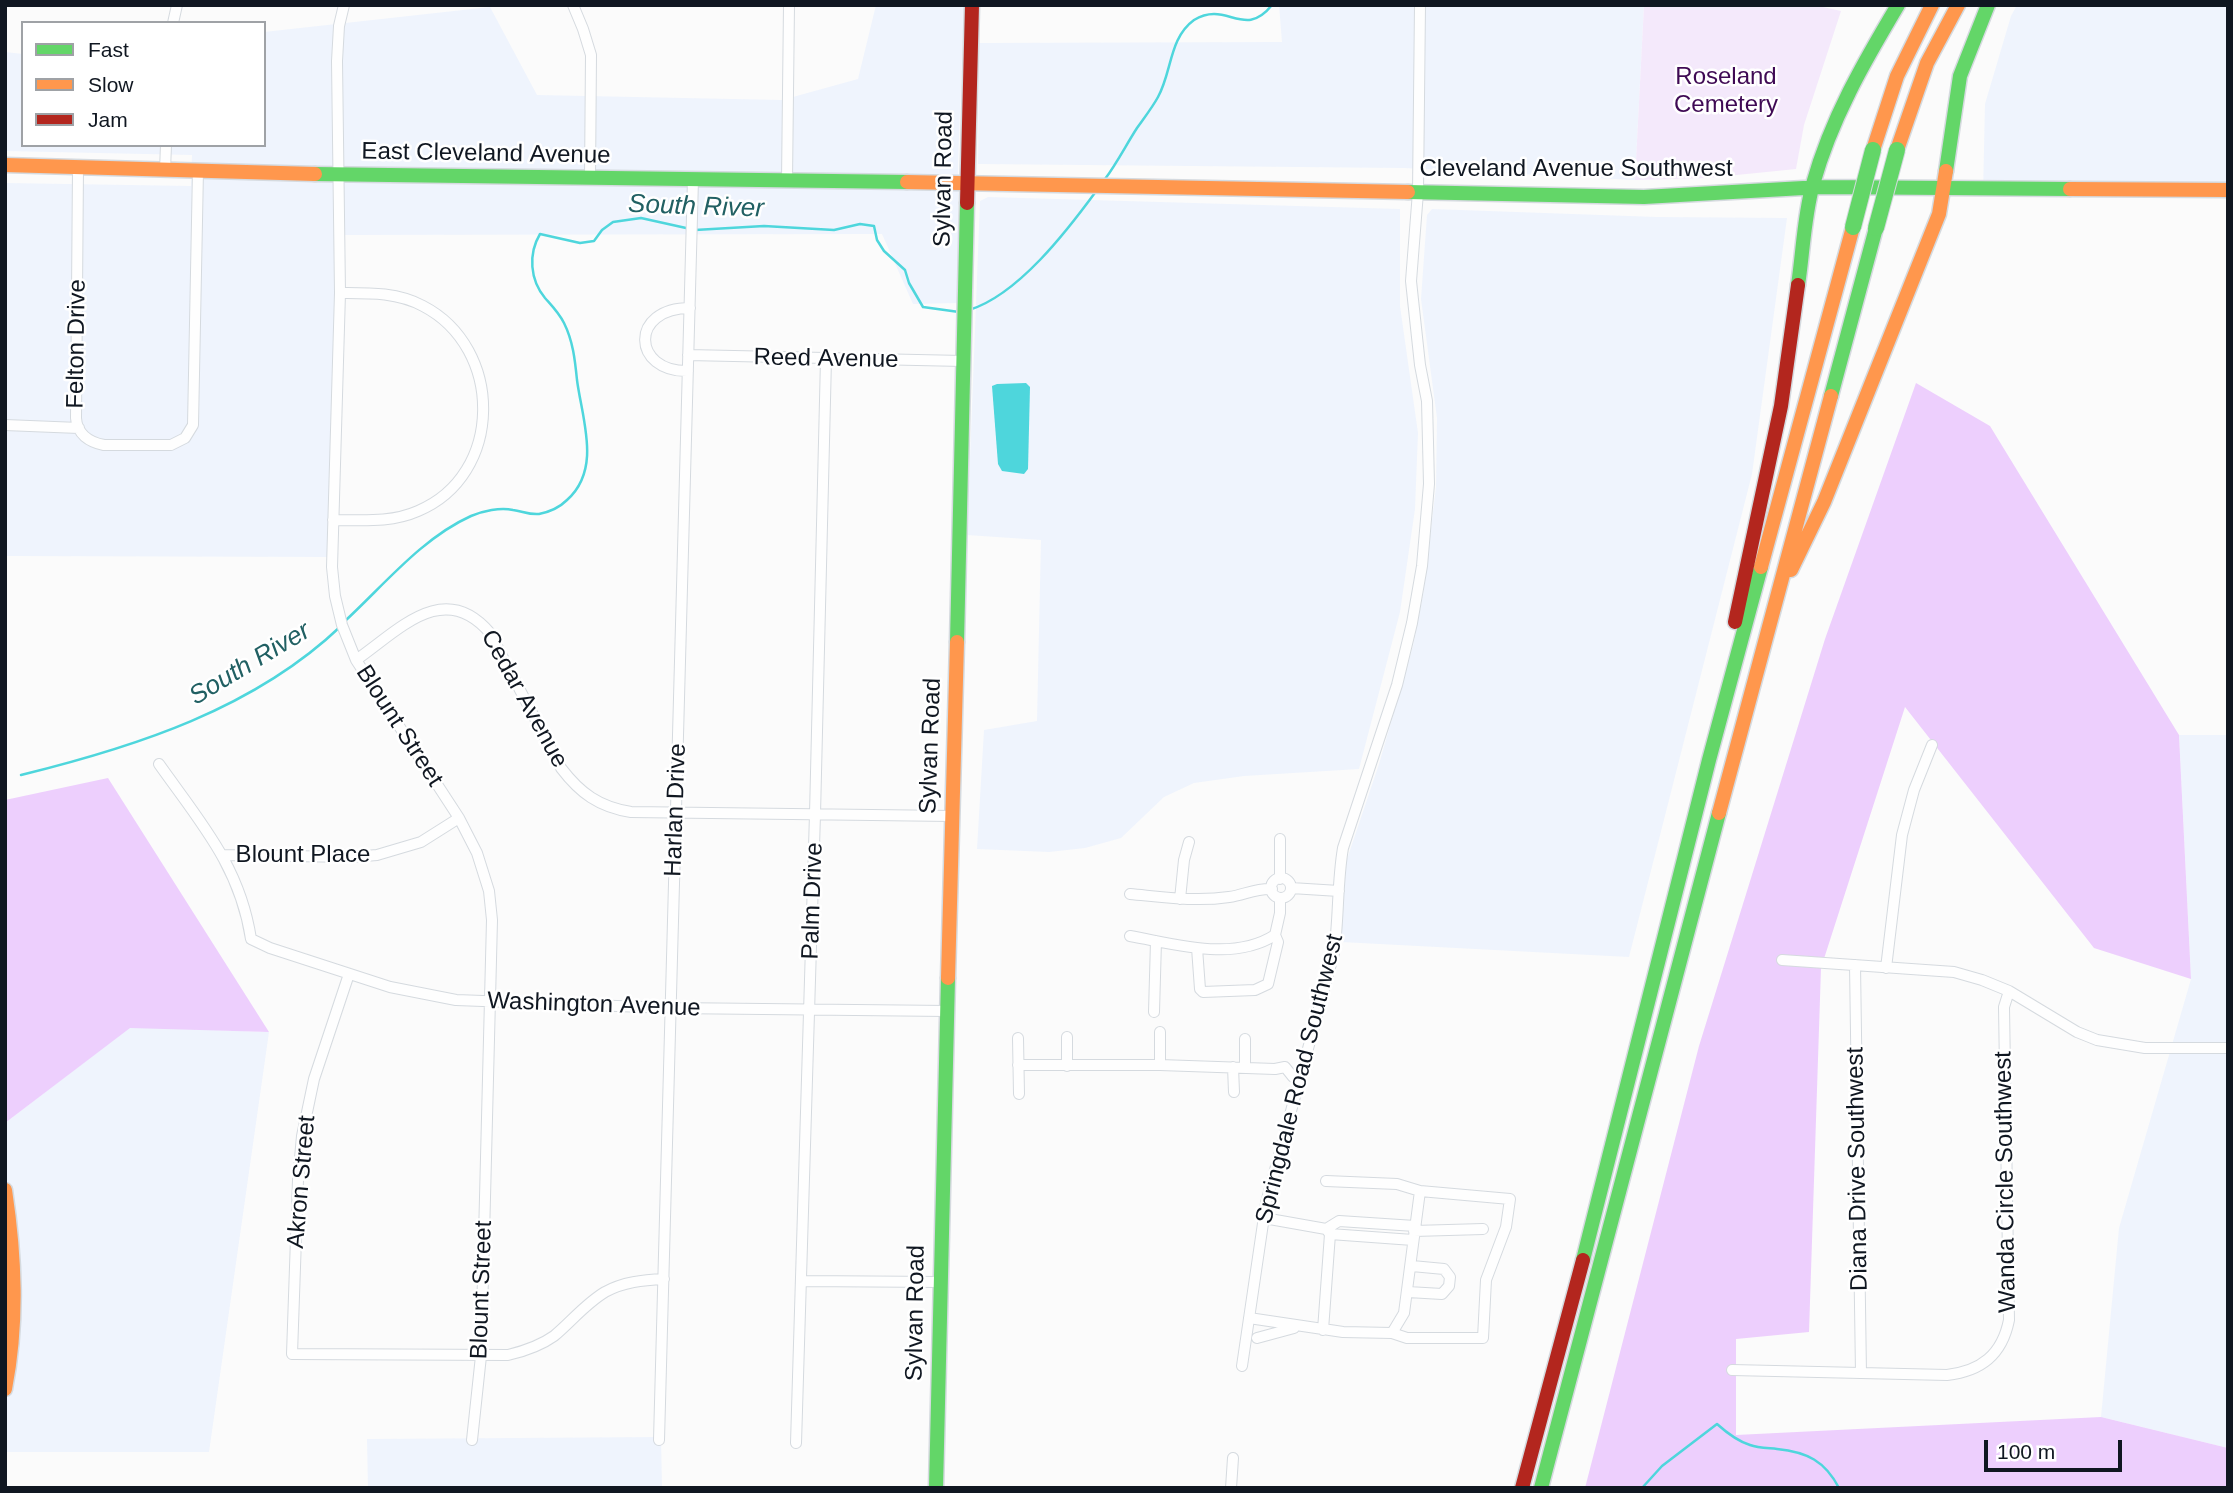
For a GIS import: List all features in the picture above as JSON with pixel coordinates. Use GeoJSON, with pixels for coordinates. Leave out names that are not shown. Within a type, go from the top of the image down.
{"type":"FeatureCollection","features":[{"type":"Feature","properties":{"kind":"main road","name":"Sylvan Road"},"geometry":{"type":"LineString","coordinates":[[936,1488],[972,5]]}},
{"type":"Feature","properties":{"kind":"main road"},"geometry":{"type":"LineString","coordinates":[[1709,760],[1781,406],[1812,187],[1828,138],[1856,75],[1898,5]]}},
{"type":"Feature","properties":{"kind":"main road"},"geometry":{"type":"LineString","coordinates":[[1522,1488],[1576,1287],[1709,760],[1873,150],[1883,114],[1902,65],[1931,5]]}},
{"type":"Feature","properties":{"kind":"main road"},"geometry":{"type":"LineString","coordinates":[[1541,1488],[1897,150],[1927,63],[1958,5]]}},
{"type":"Feature","properties":{"kind":"main road"},"geometry":{"type":"LineString","coordinates":[[1776,600],[1798,559],[1834,478],[1939,214],[1945,188],[1958,83],[1988,5]]}},
{"type":"Feature","properties":{"kind":"main road","name":"East Cleveland Avenue"},"geometry":{"type":"LineString","coordinates":[[5,165],[339,175],[966,183]]}},
{"type":"Feature","properties":{"kind":"main road","name":"Cleveland Avenue Southwest"},"geometry":{"type":"LineString","coordinates":[[966,183],[1644,197],[1812,187],[2228,190]]}},
{"type":"Feature","properties":{"kind":"main road"},"geometry":{"type":"LineString","coordinates":[[5,1190],[15,1312],[13,1346],[5,1389]]}},
{"type":"Feature","properties":{"kind":"street","name":"Blount Street"},"geometry":{"type":"LineString","coordinates":[[344,5],[339,26],[337,61],[340,293],[332,567],[335,596],[343,629],[356,660],[458,818],[477,853],[489,891],[492,920],[481,1356],[472,1440]]}},
{"type":"Feature","properties":{"kind":"street"},"geometry":{"type":"LineString","coordinates":[[573,5],[591,55],[590,178]]}},
{"type":"Feature","properties":{"kind":"street"},"geometry":{"type":"LineString","coordinates":[[787,180],[789,5]]}},
{"type":"Feature","properties":{"kind":"street","name":"Springdale Road Southwest"},"geometry":{"type":"LineString","coordinates":[[1242,1366],[1264,1217],[1275,1163],[1296,1078],[1334,953],[1339,923],[1343,848],[1397,685],[1422,566],[1429,484],[1427,401],[1420,365],[1411,281],[1418,192],[1420,5]]}},
{"type":"Feature","properties":{"kind":"street"},"geometry":{"type":"LineString","coordinates":[[165,170],[166,147]]}},
{"type":"Feature","properties":{"kind":"street","name":"Felton Drive"},"geometry":{"type":"LineString","coordinates":[[78,168],[76,418],[85,437],[104,445],[171,445],[185,438],[193,425],[198,170]]}},
{"type":"Feature","properties":{"kind":"street","name":"Harlan Drive"},"geometry":{"type":"LineString","coordinates":[[659,1440],[693,179]]}},
{"type":"Feature","properties":{"kind":"street"},"geometry":{"type":"LineString","coordinates":[[333,520],[394,519],[418,512],[438,500],[456,484],[471,462],[481,438],[484,413],[482,386],[475,362],[463,340],[444,320],[423,306],[399,296],[340,293]]}},
{"type":"Feature","properties":{"kind":"street"},"geometry":{"type":"LineString","coordinates":[[688,371],[670,370],[657,364],[649,353],[646,336],[649,323],[660,313],[677,308],[690,308]]}},
{"type":"Feature","properties":{"kind":"street","name":"Reed Avenue"},"geometry":{"type":"LineString","coordinates":[[688,355],[963,361]]}},
{"type":"Feature","properties":{"kind":"street","name":"Palm Drive"},"geometry":{"type":"LineString","coordinates":[[796,1443],[816,814],[826,359]]}},
{"type":"Feature","properties":{"kind":"street"},"geometry":{"type":"LineString","coordinates":[[5,425],[79,428]]}},
{"type":"Feature","properties":{"kind":"street","name":"Cedar Avenue"},"geometry":{"type":"LineString","coordinates":[[356,660],[424,612],[445,608],[468,613],[490,632],[561,768],[576,788],[595,802],[615,810],[952,816]]}},
{"type":"Feature","properties":{"kind":"street"},"geometry":{"type":"LineString","coordinates":[[1886,968],[1902,835],[1914,790],[1932,745]]}},
{"type":"Feature","properties":{"kind":"street"},"geometry":{"type":"LineString","coordinates":[[159,764],[223,855]]}},
{"type":"Feature","properties":{"kind":"street","name":"Blount Place"},"geometry":{"type":"LineString","coordinates":[[223,855],[377,855],[421,842],[458,818]]}},
{"type":"Feature","properties":{"kind":"street"},"geometry":{"type":"LineString","coordinates":[[1280,839],[1280,878]]}},
{"type":"Feature","properties":{"kind":"street"},"geometry":{"type":"LineString","coordinates":[[1180,899],[1184,860],[1189,842]]}},
{"type":"Feature","properties":{"kind":"street","name":"Washington Avenue"},"geometry":{"type":"LineString","coordinates":[[223,855],[242,895],[251,939],[270,948],[421,995],[491,1002],[671,1008],[947,1011]]}},
{"type":"Feature","properties":{"kind":"street"},"geometry":{"type":"LineString","coordinates":[[1280,878],[1289,882],[1291,888],[1289,894],[1280,898]]}},
{"type":"Feature","properties":{"kind":"street"},"geometry":{"type":"LineString","coordinates":[[1280,878],[1273,883],[1272,889],[1274,895],[1280,898]]}},
{"type":"Feature","properties":{"kind":"street"},"geometry":{"type":"LineString","coordinates":[[1130,894],[1180,899],[1230,897],[1260,888],[1272,889]]}},
{"type":"Feature","properties":{"kind":"street"},"geometry":{"type":"LineString","coordinates":[[1291,888],[1339,891]]}},
{"type":"Feature","properties":{"kind":"street"},"geometry":{"type":"LineString","coordinates":[[1197,948],[1200,989],[1203,992],[1255,990],[1268,984],[1278,942],[1275,935],[1280,898]]}},
{"type":"Feature","properties":{"kind":"street"},"geometry":{"type":"LineString","coordinates":[[1130,936],[1197,948],[1238,948],[1261,944],[1275,935]]}},
{"type":"Feature","properties":{"kind":"street"},"geometry":{"type":"LineString","coordinates":[[1154,1012],[1156,941]]}},
{"type":"Feature","properties":{"kind":"street"},"geometry":{"type":"LineString","coordinates":[[1782,960],[1954,972],[2009,991],[2077,1031],[2116,1045],[2146,1048],[2228,1048]]}},
{"type":"Feature","properties":{"kind":"street","name":"Diana Drive Southwest"},"geometry":{"type":"LineString","coordinates":[[1855,965],[1861,1373]]}},
{"type":"Feature","properties":{"kind":"street","name":"Akron Street"},"geometry":{"type":"LineString","coordinates":[[349,974],[314,1079],[302,1136],[292,1354],[481,1356]]}},
{"type":"Feature","properties":{"kind":"street","name":"Wanda Circle Southwest"},"geometry":{"type":"LineString","coordinates":[[1732,1370],[1947,1375],[1962,1373],[1986,1360],[1998,1349],[2006,1336],[2009,1320],[2004,1007],[2009,991]]}},
{"type":"Feature","properties":{"kind":"street"},"geometry":{"type":"LineString","coordinates":[[1160,1032],[1160,1065]]}},
{"type":"Feature","properties":{"kind":"street"},"geometry":{"type":"LineString","coordinates":[[1067,1037],[1067,1066]]}},
{"type":"Feature","properties":{"kind":"street"},"geometry":{"type":"LineString","coordinates":[[1018,1038],[1019,1094]]}},
{"type":"Feature","properties":{"kind":"street"},"geometry":{"type":"LineString","coordinates":[[1245,1039],[1245,1068]]}},
{"type":"Feature","properties":{"kind":"street"},"geometry":{"type":"LineString","coordinates":[[1018,1065],[1233,1067],[1275,1069],[1280,1076],[1296,1078]]}},
{"type":"Feature","properties":{"kind":"street"},"geometry":{"type":"LineString","coordinates":[[1233,1067],[1234,1092]]}},
{"type":"Feature","properties":{"kind":"street"},"geometry":{"type":"LineString","coordinates":[[1249,1318],[1323,1330],[1392,1333],[1407,1338],[1483,1338],[1486,1280],[1506,1227],[1511,1202],[1507,1197],[1420,1191],[1397,1184],[1326,1181]]}},
{"type":"Feature","properties":{"kind":"street"},"geometry":{"type":"LineString","coordinates":[[1392,1333],[1404,1313],[1420,1191]]}},
{"type":"Feature","properties":{"kind":"street"},"geometry":{"type":"LineString","coordinates":[[1264,1217],[1328,1232]]}},
{"type":"Feature","properties":{"kind":"street"},"geometry":{"type":"LineString","coordinates":[[1323,1330],[1328,1232],[1339,1221],[1414,1232],[1483,1229]]}},
{"type":"Feature","properties":{"kind":"street"},"geometry":{"type":"LineString","coordinates":[[1408,1292],[1442,1294],[1449,1286],[1450,1277],[1444,1269],[1412,1266]]}},
{"type":"Feature","properties":{"kind":"street"},"geometry":{"type":"LineString","coordinates":[[481,1356],[508,1355],[532,1349],[553,1337],[586,1305],[606,1291],[634,1281],[664,1279]]}},
{"type":"Feature","properties":{"kind":"street"},"geometry":{"type":"LineString","coordinates":[[802,1281],[939,1282]]}},
{"type":"Feature","properties":{"kind":"street"},"geometry":{"type":"LineString","coordinates":[[1257,1338],[1297,1327]]}},
{"type":"Feature","properties":{"kind":"street"},"geometry":{"type":"LineString","coordinates":[[1231,1488],[1233,1458]]}},
{"type":"Feature","properties":{"kind":"shaded area"},"geometry":{"type":"Polygon","coordinates":[[[876,5],[964,5],[958,164],[958,303],[913,304],[882,234],[334,235],[335,557],[5,556],[5,183],[191,186],[192,155],[5,151],[5,52],[21,54],[21,147],[266,147],[266,32],[490,7],[537,95],[782,100],[858,79],[876,5]]]}},
{"type":"Feature","properties":{"kind":"shaded area"},"geometry":{"type":"Polygon","coordinates":[[[1279,5],[1644,5],[1635,180],[1404,168],[978,164],[979,43],[1282,42],[1279,5]]]}},
{"type":"Feature","properties":{"kind":"shaded area"},"geometry":{"type":"Polygon","coordinates":[[[2017,5],[2228,5],[2228,190],[1983,194],[1985,104],[2011,16],[2017,5]]]}},
{"type":"Feature","properties":{"kind":"shaded area"},"geometry":{"type":"Polygon","coordinates":[[[988,197],[1400,209],[1400,306],[1418,433],[1415,509],[1400,612],[1359,769],[1244,776],[1194,783],[1164,797],[1121,838],[1085,848],[1049,852],[977,849],[984,730],[1037,721],[1041,540],[967,535],[980,201],[988,197]]]}},
{"type":"Feature","properties":{"kind":"shaded area"},"geometry":{"type":"Polygon","coordinates":[[[1432,209],[1657,217],[1787,218],[1752,474],[1629,957],[1341,942],[1346,862],[1379,764],[1413,646],[1423,595],[1436,487],[1437,418],[1421,299],[1427,215],[1432,209]]]}},
{"type":"Feature","properties":{"kind":"shaded area"},"geometry":{"type":"Polygon","coordinates":[[[1916,383],[1990,426],[2179,735],[2191,979],[2094,948],[1905,707],[1821,968],[1809,1332],[1736,1339],[1736,1435],[2101,1417],[2228,1448],[2228,1488],[1585,1488],[1699,1046],[1825,639],[1916,383]]]}},
{"type":"Feature","properties":{"kind":"shaded area"},"geometry":{"type":"Polygon","coordinates":[[[2179,735],[2228,735],[2228,1448],[2101,1417],[2119,1228],[2191,979],[2179,735]]]}},
{"type":"Feature","properties":{"kind":"shaded area"},"geometry":{"type":"Polygon","coordinates":[[[108,778],[269,1032],[130,1028],[5,1123],[5,800],[108,778]]]}},
{"type":"Feature","properties":{"kind":"shaded area"},"geometry":{"type":"Polygon","coordinates":[[[130,1027],[269,1032],[209,1452],[5,1452],[5,1337],[8,1325],[5,1284],[5,1123],[130,1027]]]}},
{"type":"Feature","properties":{"kind":"shaded area"},"geometry":{"type":"Polygon","coordinates":[[[661,1437],[662,1488],[368,1488],[367,1439],[661,1437]]]}},
{"type":"Feature","properties":{"kind":"green space","name":"Roseland Cemetery"},"geometry":{"type":"Polygon","coordinates":[[[1644,5],[1814,5],[1841,11],[1804,125],[1796,169],[1707,178],[1635,180],[1644,5]]]}},
{"type":"Feature","properties":{"kind":"water"},"geometry":{"type":"Polygon","coordinates":[[[1026,383],[1030,387],[1028,469],[1024,474],[1002,471],[998,464],[992,386],[1026,383]]]}},
{"type":"Feature","properties":{"kind":"waterway","name":"South River"},"geometry":{"type":"LineString","coordinates":[[1105,179],[1158,97],[1175,46],[1186,27],[1206,15],[1253,19],[1262,15],[1272,5]]}},
{"type":"Feature","properties":{"kind":"waterway","name":"South River"},"geometry":{"type":"LineString","coordinates":[[969,310],[1005,291],[1023,276],[1056,242],[1097,190]]}},
{"type":"Feature","properties":{"kind":"waterway","name":"South River"},"geometry":{"type":"LineString","coordinates":[[345,621],[404,563],[453,525],[492,510],[508,509],[535,514],[547,512],[564,503],[578,488],[587,459],[585,427],[570,337],[560,316],[540,291],[532,267],[532,258],[540,234],[580,243],[594,241],[602,230],[613,222],[641,218],[695,230],[764,226],[834,230],[860,224],[874,226],[877,240],[884,251],[905,270],[923,307],[959,312]]}},
{"type":"Feature","properties":{"kind":"waterway","name":"South River"},"geometry":{"type":"LineString","coordinates":[[21,775],[107,752],[191,721],[232,702],[307,655],[341,626]]}},
{"type":"Feature","properties":{"kind":"waterway"},"geometry":{"type":"LineString","coordinates":[[1642,1488],[1662,1466],[1717,1424],[1745,1443],[1756,1447],[1788,1450],[1814,1460],[1828,1471],[1839,1488]]}},
{"type":"Feature","properties":{"kind":"traffic: fast"},"geometry":{"type":"LineString","coordinates":[[1798,285],[1808,209],[1820,160],[1850,91],[1898,5]]}},
{"type":"Feature","properties":{"kind":"traffic: fast"},"geometry":{"type":"LineString","coordinates":[[1946,171],[1960,76],[1988,5]]}},
{"type":"Feature","properties":{"kind":"traffic: fast"},"geometry":{"type":"LineString","coordinates":[[1853,227],[1873,150]]}},
{"type":"Feature","properties":{"kind":"traffic: fast"},"geometry":{"type":"LineString","coordinates":[[1876,228],[1897,150]]}},
{"type":"Feature","properties":{"kind":"traffic: fast"},"geometry":{"type":"LineString","coordinates":[[315,174],[907,182]]}},
{"type":"Feature","properties":{"kind":"traffic: fast"},"geometry":{"type":"LineString","coordinates":[[1408,192],[1644,197],[1821,187],[2070,189]]}},
{"type":"Feature","properties":{"kind":"traffic: fast"},"geometry":{"type":"LineString","coordinates":[[957,642],[967,203]]}},
{"type":"Feature","properties":{"kind":"traffic: fast"},"geometry":{"type":"LineString","coordinates":[[1831,396],[1876,228]]}},
{"type":"Feature","properties":{"kind":"traffic: fast"},"geometry":{"type":"LineString","coordinates":[[1583,1260],[1709,760],[1761,567]]}},
{"type":"Feature","properties":{"kind":"traffic: fast"},"geometry":{"type":"LineString","coordinates":[[1541,1488],[1719,813]]}},
{"type":"Feature","properties":{"kind":"traffic: fast"},"geometry":{"type":"LineString","coordinates":[[936,1488],[948,978]]}},
{"type":"Feature","properties":{"kind":"traffic: slow"},"geometry":{"type":"LineString","coordinates":[[1873,150],[1897,76],[1932,5]]}},
{"type":"Feature","properties":{"kind":"traffic: slow"},"geometry":{"type":"LineString","coordinates":[[1897,150],[1927,63],[1958,5]]}},
{"type":"Feature","properties":{"kind":"traffic: slow"},"geometry":{"type":"LineString","coordinates":[[5,165],[315,174]]}},
{"type":"Feature","properties":{"kind":"traffic: slow"},"geometry":{"type":"LineString","coordinates":[[1791,570],[1824,502],[1939,214],[1946,171]]}},
{"type":"Feature","properties":{"kind":"traffic: slow"},"geometry":{"type":"LineString","coordinates":[[907,182],[1408,192]]}},
{"type":"Feature","properties":{"kind":"traffic: slow"},"geometry":{"type":"LineString","coordinates":[[2070,189],[2228,190]]}},
{"type":"Feature","properties":{"kind":"traffic: slow"},"geometry":{"type":"LineString","coordinates":[[1761,567],[1853,227]]}},
{"type":"Feature","properties":{"kind":"traffic: slow"},"geometry":{"type":"LineString","coordinates":[[1719,813],[1831,396]]}},
{"type":"Feature","properties":{"kind":"traffic: slow"},"geometry":{"type":"LineString","coordinates":[[948,978],[957,642]]}},
{"type":"Feature","properties":{"kind":"traffic: slow"},"geometry":{"type":"LineString","coordinates":[[5,1190],[14,1289],[12,1339],[5,1389]]}},
{"type":"Feature","properties":{"kind":"traffic: jam"},"geometry":{"type":"LineString","coordinates":[[967,203],[972,5]]}},
{"type":"Feature","properties":{"kind":"traffic: jam"},"geometry":{"type":"LineString","coordinates":[[1735,622],[1781,406],[1798,285]]}},
{"type":"Feature","properties":{"kind":"traffic: jam"},"geometry":{"type":"LineString","coordinates":[[1522,1488],[1583,1260]]}}]}
